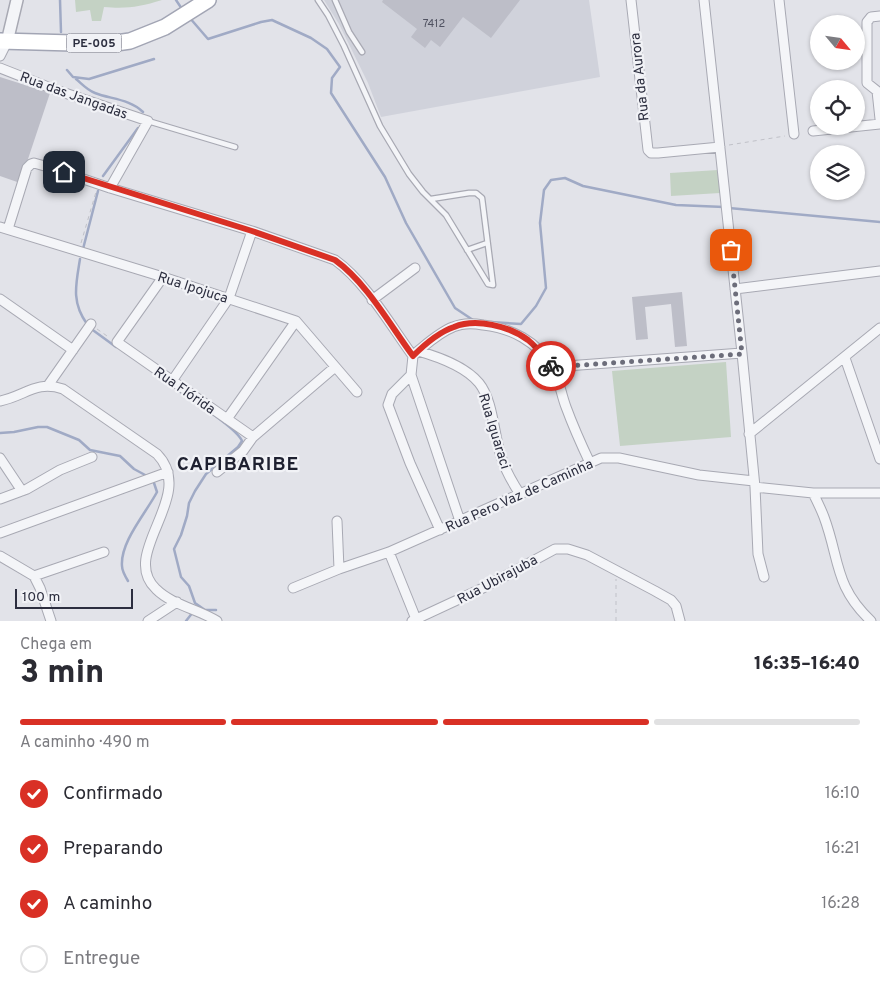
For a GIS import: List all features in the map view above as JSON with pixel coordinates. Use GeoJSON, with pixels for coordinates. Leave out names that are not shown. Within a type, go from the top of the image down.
{"type":"FeatureCollection","features":[{"type":"Feature","properties":{"kind":"main road","name":"PE-005"},"geometry":{"type":"LineString","coordinates":[[3,42],[57,44],[120,43],[152,33],[187,15],[208,0]]}},
{"type":"Feature","properties":{"kind":"street"},"geometry":{"type":"LineString","coordinates":[[0,56],[17,0]]}},
{"type":"Feature","properties":{"kind":"street","name":"Rua da Aurora"},"geometry":{"type":"LineString","coordinates":[[632,0],[648,150],[651,153],[720,147]]}},
{"type":"Feature","properties":{"kind":"street"},"geometry":{"type":"LineString","coordinates":[[704,0],[742,354],[754,484],[758,554],[764,577]]}},
{"type":"Feature","properties":{"kind":"street"},"geometry":{"type":"LineString","coordinates":[[779,0],[794,134]]}},
{"type":"Feature","properties":{"kind":"street"},"geometry":{"type":"LineString","coordinates":[[880,16],[871,17],[868,22],[867,83],[877,91],[880,119]]}},
{"type":"Feature","properties":{"kind":"street","name":"Rua das Jangadas"},"geometry":{"type":"LineString","coordinates":[[0,68],[56,90],[148,121]]}},
{"type":"Feature","properties":{"kind":"street"},"geometry":{"type":"LineString","coordinates":[[110,188],[148,121]]}},
{"type":"Feature","properties":{"kind":"street"},"geometry":{"type":"LineString","coordinates":[[865,126],[880,124]]}},
{"type":"Feature","properties":{"kind":"street"},"geometry":{"type":"LineString","coordinates":[[4,228],[25,172],[30,164],[41,165],[252,231],[335,260],[346,268],[416,354]]}},
{"type":"Feature","properties":{"kind":"street","name":"Rua Ipojuca"},"geometry":{"type":"LineString","coordinates":[[4,228],[229,298],[296,321]]}},
{"type":"Feature","properties":{"kind":"street"},"geometry":{"type":"LineString","coordinates":[[172,381],[229,298],[252,231]]}},
{"type":"Feature","properties":{"kind":"street"},"geometry":{"type":"LineString","coordinates":[[372,300],[415,268]]}},
{"type":"Feature","properties":{"kind":"street"},"geometry":{"type":"LineString","coordinates":[[735,289],[880,272]]}},
{"type":"Feature","properties":{"kind":"street"},"geometry":{"type":"LineString","coordinates":[[117,342],[163,277]]}},
{"type":"Feature","properties":{"kind":"street"},"geometry":{"type":"LineString","coordinates":[[0,299],[73,350]]}},
{"type":"Feature","properties":{"kind":"street"},"geometry":{"type":"LineString","coordinates":[[227,419],[296,321],[357,392]]}},
{"type":"Feature","properties":{"kind":"street"},"geometry":{"type":"LineString","coordinates":[[440,530],[413,470],[388,405],[392,394],[410,375],[416,354],[440,334],[453,327],[479,324],[504,328],[518,334],[534,346],[553,367],[565,406],[590,463]]}},
{"type":"Feature","properties":{"kind":"street"},"geometry":{"type":"LineString","coordinates":[[49,384],[88,327]]}},
{"type":"Feature","properties":{"kind":"street"},"geometry":{"type":"LineString","coordinates":[[749,434],[880,328]]}},
{"type":"Feature","properties":{"kind":"street","name":"Rua Flórida"},"geometry":{"type":"LineString","coordinates":[[117,342],[253,437]]}},
{"type":"Feature","properties":{"kind":"street","name":"Rua Iguaraci"},"geometry":{"type":"LineString","coordinates":[[416,354],[453,365],[478,382],[487,399],[506,471],[520,494]]}},
{"type":"Feature","properties":{"kind":"street"},"geometry":{"type":"LineString","coordinates":[[553,367],[742,354]]}},
{"type":"Feature","properties":{"kind":"street"},"geometry":{"type":"LineString","coordinates":[[845,358],[880,459]]}},
{"type":"Feature","properties":{"kind":"street"},"geometry":{"type":"LineString","coordinates":[[217,472],[243,451],[253,437],[335,367]]}},
{"type":"Feature","properties":{"kind":"street"},"geometry":{"type":"LineString","coordinates":[[410,375],[460,521]]}},
{"type":"Feature","properties":{"kind":"street"},"geometry":{"type":"LineString","coordinates":[[0,401],[49,384],[63,389],[157,454],[164,461],[168,472],[169,487],[167,499],[148,547],[145,565],[148,580],[157,590],[177,602],[217,621]]}},
{"type":"Feature","properties":{"kind":"street"},"geometry":{"type":"LineString","coordinates":[[0,499],[22,491],[60,470],[92,457]]}},
{"type":"Feature","properties":{"kind":"street"},"geometry":{"type":"LineString","coordinates":[[0,458],[22,491]]}},
{"type":"Feature","properties":{"kind":"street","name":"Rua Pero Vaz de Caminha"},"geometry":{"type":"LineString","coordinates":[[293,588],[339,569],[389,552],[605,458],[619,458],[754,484],[813,493],[880,493]]}},
{"type":"Feature","properties":{"kind":"street"},"geometry":{"type":"LineString","coordinates":[[0,533],[168,472]]}},
{"type":"Feature","properties":{"kind":"street"},"geometry":{"type":"LineString","coordinates":[[813,493],[825,519],[844,587],[851,599],[870,621]]}},
{"type":"Feature","properties":{"kind":"street"},"geometry":{"type":"LineString","coordinates":[[337,520],[339,569]]}},
{"type":"Feature","properties":{"kind":"street","name":"Rua Ubirajuba"},"geometry":{"type":"LineString","coordinates":[[414,620],[483,588],[555,549],[568,549],[578,552],[616,570]]}},
{"type":"Feature","properties":{"kind":"street"},"geometry":{"type":"LineString","coordinates":[[34,576],[104,552]]}},
{"type":"Feature","properties":{"kind":"street"},"geometry":{"type":"LineString","coordinates":[[389,552],[414,620]]}},
{"type":"Feature","properties":{"kind":"street"},"geometry":{"type":"LineString","coordinates":[[0,556],[34,576],[51,621]]}},
{"type":"Feature","properties":{"kind":"street"},"geometry":{"type":"LineString","coordinates":[[616,570],[671,600],[676,606],[680,621]]}},
{"type":"Feature","properties":{"kind":"street"},"geometry":{"type":"LineString","coordinates":[[148,621],[177,602]]}},
{"type":"Feature","properties":{"kind":"lane"},"geometry":{"type":"LineString","coordinates":[[318,0],[344,46],[380,126],[409,174],[423,192],[446,215],[488,284],[492,285],[482,198],[476,193],[469,193],[431,199]]}},
{"type":"Feature","properties":{"kind":"lane"},"geometry":{"type":"LineString","coordinates":[[335,0],[349,32],[362,52]]}},
{"type":"Feature","properties":{"kind":"lane"},"geometry":{"type":"LineString","coordinates":[[148,121],[236,148]]}},
{"type":"Feature","properties":{"kind":"lane"},"geometry":{"type":"LineString","coordinates":[[467,250],[487,243]]}},
{"type":"Feature","properties":{"kind":"path"},"geometry":{"type":"LineString","coordinates":[[720,147],[794,134]]}},
{"type":"Feature","properties":{"kind":"path"},"geometry":{"type":"LineString","coordinates":[[79,251],[98,184]]}},
{"type":"Feature","properties":{"kind":"path"},"geometry":{"type":"LineString","coordinates":[[88,327],[117,342]]}},
{"type":"Feature","properties":{"kind":"path"},"geometry":{"type":"LineString","coordinates":[[616,570],[616,621]]}},
{"type":"Feature","properties":{"kind":"shaded area"},"geometry":{"type":"Polygon","coordinates":[[[324,0],[589,0],[600,77],[381,117],[368,83],[339,24],[324,0]]]}},
{"type":"Feature","properties":{"kind":"green space"},"geometry":{"type":"Polygon","coordinates":[[[75,0],[162,0],[133,7],[104,7],[101,21],[92,21],[90,10],[76,12],[75,0]]]}},
{"type":"Feature","properties":{"kind":"green space"},"geometry":{"type":"Polygon","coordinates":[[[718,170],[720,193],[671,196],[670,173],[718,170]]]}},
{"type":"Feature","properties":{"kind":"green space"},"geometry":{"type":"Polygon","coordinates":[[[726,362],[731,437],[620,446],[612,371],[726,362]]]}},
{"type":"Feature","properties":{"kind":"building"},"geometry":{"type":"Polygon","coordinates":[[[383,0],[520,0],[491,38],[463,17],[440,47],[431,40],[425,48],[411,37],[417,29],[382,2],[383,0]]]}},
{"type":"Feature","properties":{"kind":"building"},"geometry":{"type":"Polygon","coordinates":[[[0,77],[50,93],[20,183],[0,176],[0,77]]]}},
{"type":"Feature","properties":{"kind":"building"},"geometry":{"type":"Polygon","coordinates":[[[682,292],[687,346],[675,347],[671,304],[645,307],[648,339],[636,340],[632,297],[682,292]]]}},
{"type":"Feature","properties":{"kind":"waterway"},"geometry":{"type":"LineString","coordinates":[[60,0],[61,32]]}},
{"type":"Feature","properties":{"kind":"waterway"},"geometry":{"type":"LineString","coordinates":[[176,0],[182,9]]}},
{"type":"Feature","properties":{"kind":"waterway"},"geometry":{"type":"LineString","coordinates":[[189,17],[208,39],[272,20],[311,38],[327,49],[340,67],[332,78],[331,93],[385,177],[406,223],[455,308],[473,320]]}},
{"type":"Feature","properties":{"kind":"waterway"},"geometry":{"type":"LineString","coordinates":[[67,70],[73,77],[89,79],[154,59]]}},
{"type":"Feature","properties":{"kind":"waterway"},"geometry":{"type":"LineString","coordinates":[[76,79],[92,92],[132,104],[143,112]]}},
{"type":"Feature","properties":{"kind":"waterway"},"geometry":{"type":"LineString","coordinates":[[103,176],[138,128]]}},
{"type":"Feature","properties":{"kind":"waterway"},"geometry":{"type":"LineString","coordinates":[[491,322],[521,324],[536,306],[546,288],[540,223],[544,190],[551,180],[565,178],[583,186],[676,205],[724,207]]}},
{"type":"Feature","properties":{"kind":"waterway"},"geometry":{"type":"LineString","coordinates":[[83,249],[98,191]]}},
{"type":"Feature","properties":{"kind":"waterway"},"geometry":{"type":"LineString","coordinates":[[729,208],[880,222]]}},
{"type":"Feature","properties":{"kind":"waterway"},"geometry":{"type":"LineString","coordinates":[[80,259],[76,293],[79,308],[87,324]]}},
{"type":"Feature","properties":{"kind":"waterway"},"geometry":{"type":"LineString","coordinates":[[90,328],[116,347]]}},
{"type":"Feature","properties":{"kind":"waterway"},"geometry":{"type":"LineString","coordinates":[[178,390],[232,429],[242,441],[238,447],[206,474],[195,491],[189,503],[181,535],[174,549],[181,577],[189,586],[195,603],[205,610],[216,610]]}},
{"type":"Feature","properties":{"kind":"waterway"},"geometry":{"type":"LineString","coordinates":[[0,433],[47,427],[79,440],[90,450],[120,456],[134,469],[147,476]]}},
{"type":"Feature","properties":{"kind":"waterway"},"geometry":{"type":"LineString","coordinates":[[128,581],[123,570],[122,557],[129,538],[157,492],[154,483]]}},
{"type":"Feature","properties":{"kind":"waterway"},"geometry":{"type":"LineString","coordinates":[[186,621],[193,612]]}},
{"type":"Feature","properties":{"kind":"way so far"},"geometry":{"type":"LineString","coordinates":[[551,366],[742,354],[731,250]]}},
{"type":"Feature","properties":{"kind":"district","name":"CAPIBARIBE"},"geometry":{"type":"Point","coordinates":[238,463]}},
{"type":"Feature","properties":{"kind":"route"},"geometry":{"type":"LineString","coordinates":[[64,172],[252,231],[335,260],[357,280],[413,356],[440,334],[453,327],[479,324],[504,328],[518,334],[529,341],[551,366]]}}]}
